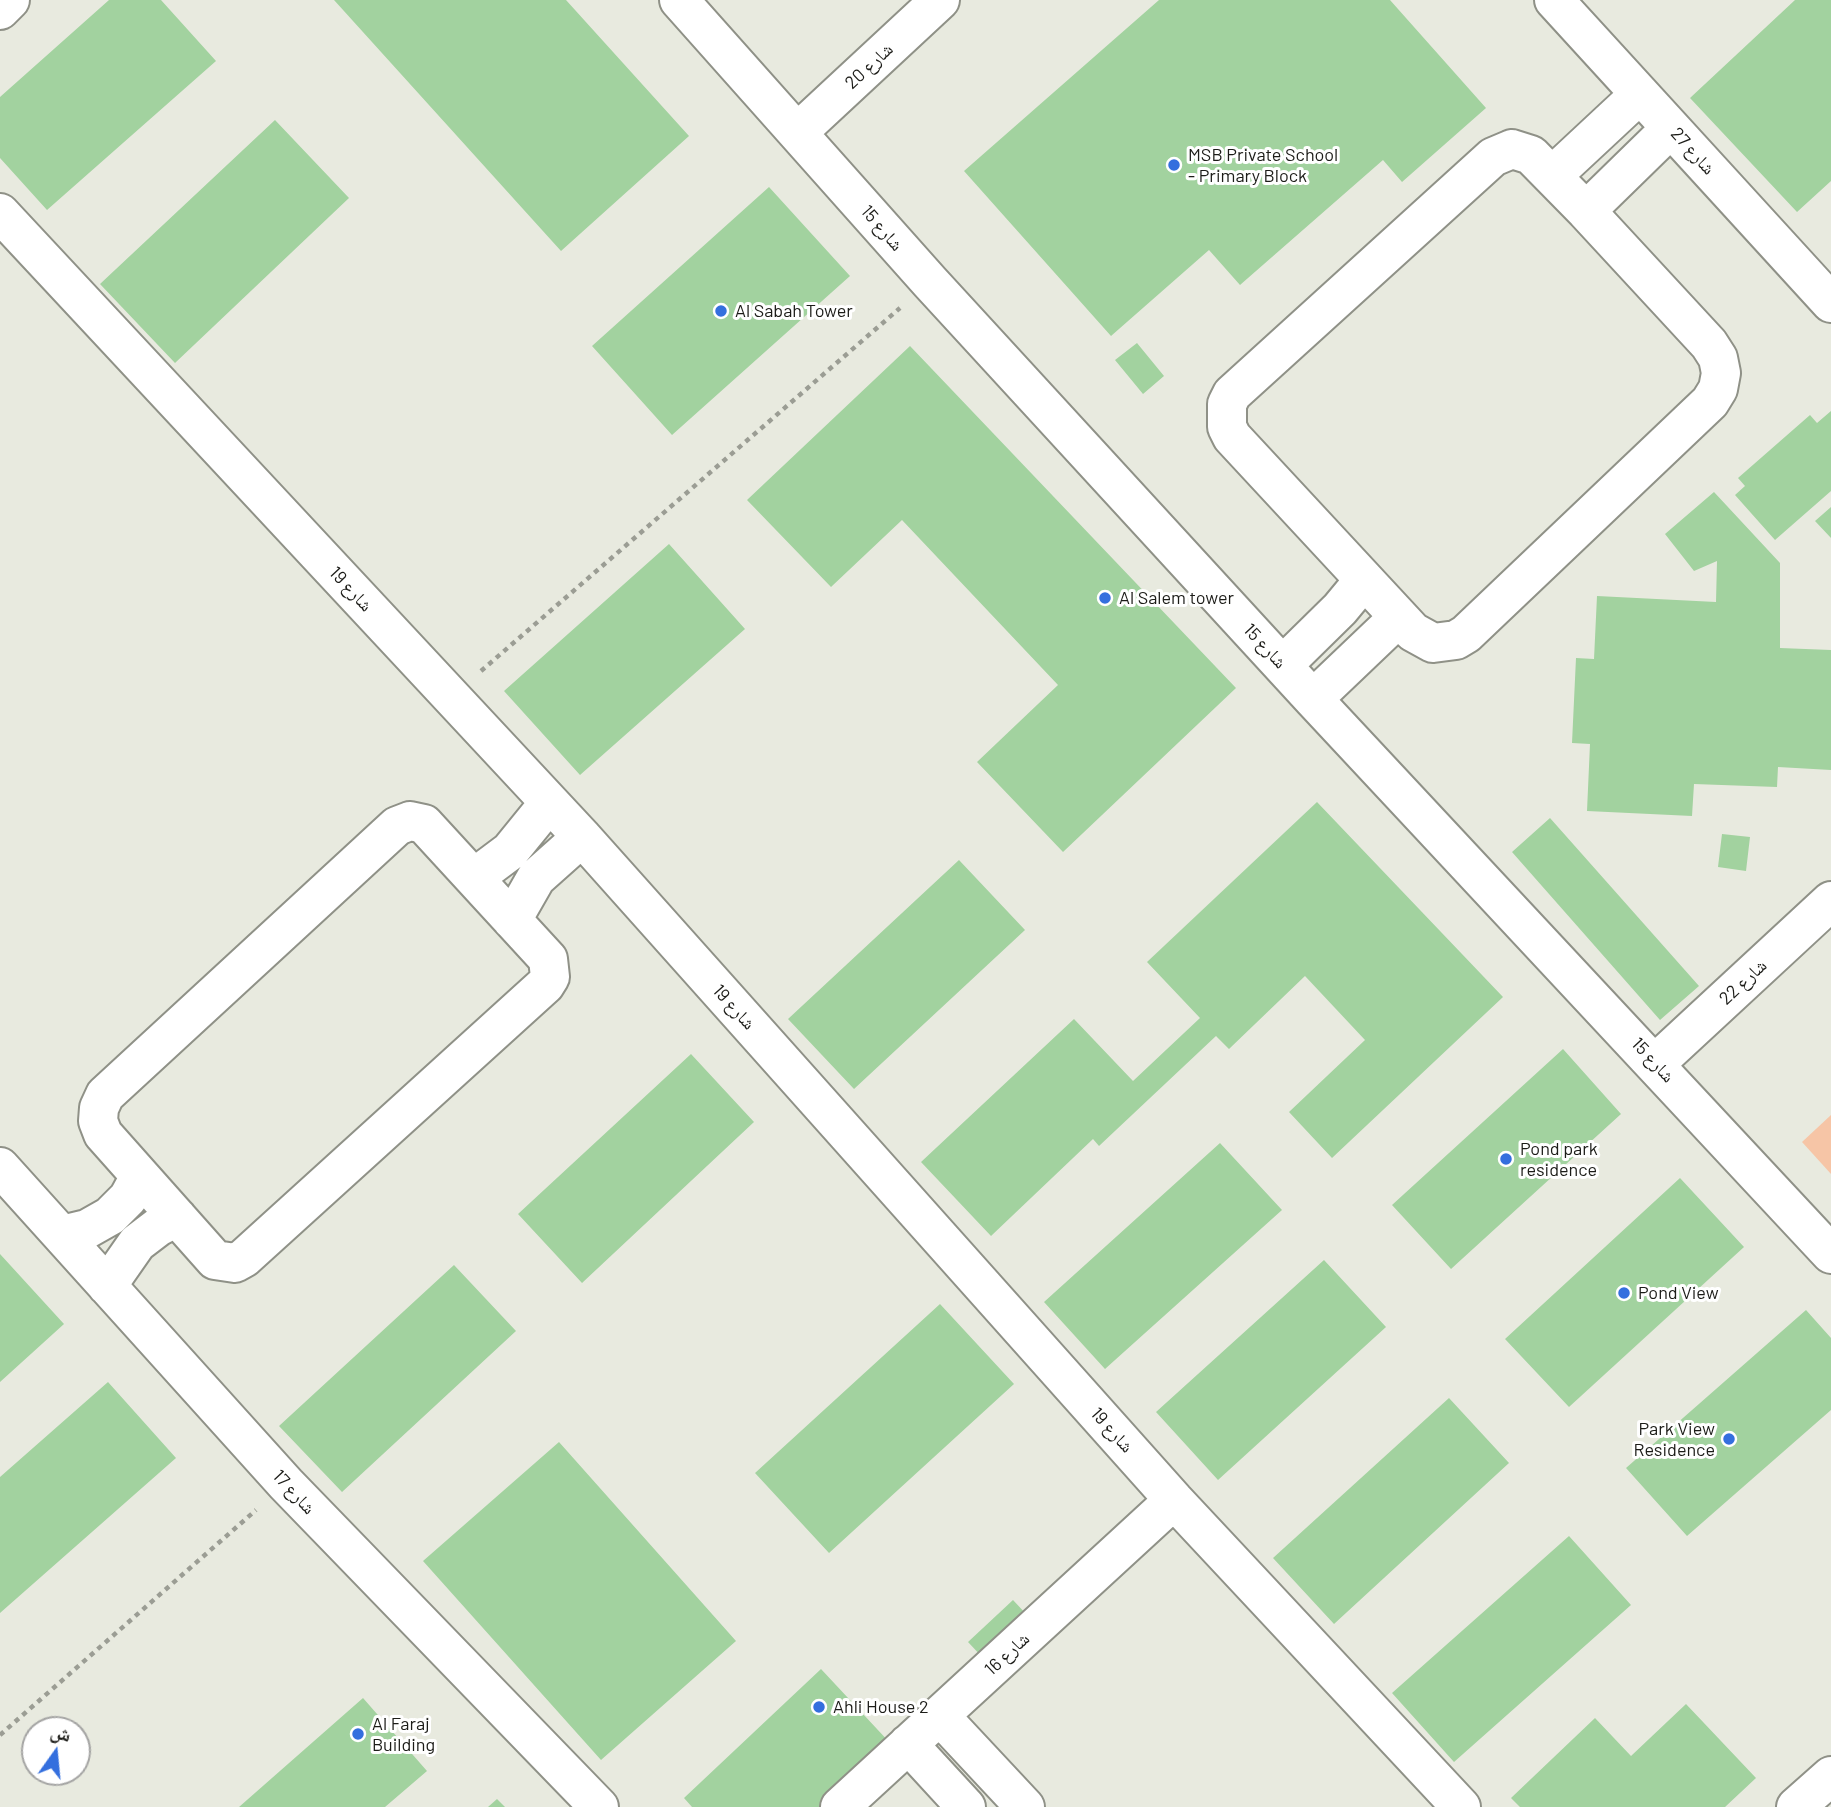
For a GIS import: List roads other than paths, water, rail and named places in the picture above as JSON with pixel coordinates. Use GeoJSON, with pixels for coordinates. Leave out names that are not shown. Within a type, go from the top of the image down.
{"type":"FeatureCollection","features":[{"type":"Feature","properties":{"kind":"street"},"geometry":{"type":"LineString","coordinates":[[0,10],[10,0]]}},
{"type":"Feature","properties":{"kind":"street","name":"شارع 15"},"geometry":{"type":"LineString","coordinates":[[679,0],[930,282],[1313,699],[1656,1063],[1831,1254]]}},
{"type":"Feature","properties":{"kind":"street","name":"شارع 20"},"geometry":{"type":"LineString","coordinates":[[798,132],[940,0]]}},
{"type":"Feature","properties":{"kind":"street","name":"شارع 27"},"geometry":{"type":"LineString","coordinates":[[1554,0],[1671,128],[1826,289]]}},
{"type":"Feature","properties":{"kind":"street"},"geometry":{"type":"LineString","coordinates":[[1552,176],[1640,94]]}},
{"type":"Feature","properties":{"kind":"street"},"geometry":{"type":"LineString","coordinates":[[1586,212],[1671,128]]}},
{"type":"Feature","properties":{"kind":"street"},"geometry":{"type":"LineString","coordinates":[[1502,151],[1522,151],[1552,176],[1586,212],[1709,344],[1718,358],[1721,373],[1718,389],[1710,402],[1466,635],[1456,640],[1433,642],[1413,632],[1233,437],[1227,426],[1227,404],[1232,394],[1502,151]]}},
{"type":"Feature","properties":{"kind":"street","name":"شارع 19"},"geometry":{"type":"LineString","coordinates":[[0,214],[582,837],[1174,1500],[1461,1807]]}},
{"type":"Feature","properties":{"kind":"street"},"geometry":{"type":"LineString","coordinates":[[1283,665],[1340,610],[1364,580]]}},
{"type":"Feature","properties":{"kind":"street"},"geometry":{"type":"LineString","coordinates":[[1313,699],[1399,617]]}},
{"type":"Feature","properties":{"kind":"street"},"geometry":{"type":"LineString","coordinates":[[474,878],[510,851],[549,803]]}},
{"type":"Feature","properties":{"kind":"street"},"geometry":{"type":"LineString","coordinates":[[410,821],[424,824],[512,920],[548,959],[551,968],[545,985],[244,1258],[235,1263],[215,1260],[103,1134],[98,1121],[99,1108],[105,1095],[397,826],[410,821]]}},
{"type":"Feature","properties":{"kind":"street"},"geometry":{"type":"LineString","coordinates":[[512,920],[536,878],[582,837]]}},
{"type":"Feature","properties":{"kind":"street","name":"شارع 22"},"geometry":{"type":"LineString","coordinates":[[1656,1063],[1826,912]]}},
{"type":"Feature","properties":{"kind":"street","name":"شارع 17"},"geometry":{"type":"LineString","coordinates":[[0,1167],[286,1484],[598,1807]]}},
{"type":"Feature","properties":{"kind":"street"},"geometry":{"type":"LineString","coordinates":[[62,1235],[87,1229],[110,1216],[128,1198],[140,1176]]}},
{"type":"Feature","properties":{"kind":"street"},"geometry":{"type":"LineString","coordinates":[[107,1286],[137,1243],[177,1217]]}},
{"type":"Feature","properties":{"kind":"street","name":"شارع 16"},"geometry":{"type":"LineString","coordinates":[[840,1807],[1174,1500]]}},
{"type":"Feature","properties":{"kind":"street"},"geometry":{"type":"LineString","coordinates":[[940,1716],[1025,1807]]}},
{"type":"Feature","properties":{"kind":"street"},"geometry":{"type":"LineString","coordinates":[[908,1744],[966,1807]]}},
{"type":"Feature","properties":{"kind":"street"},"geometry":{"type":"LineString","coordinates":[[1796,1807],[1831,1776]]}},
{"type":"Feature","properties":{"kind":"place","name":"MSB Private School - Primary Block"},"geometry":{"type":"Point","coordinates":[1174,165]}},
{"type":"Feature","properties":{"kind":"place","name":"Al Sabah Tower"},"geometry":{"type":"Point","coordinates":[721,311]}},
{"type":"Feature","properties":{"kind":"place","name":"Al Salem tower"},"geometry":{"type":"Point","coordinates":[1105,598]}},
{"type":"Feature","properties":{"kind":"place","name":"Pond park residence"},"geometry":{"type":"Point","coordinates":[1506,1159]}},
{"type":"Feature","properties":{"kind":"place","name":"Pond View"},"geometry":{"type":"Point","coordinates":[1624,1293]}},
{"type":"Feature","properties":{"kind":"place","name":"Park View Residence"},"geometry":{"type":"Point","coordinates":[1729,1439]}},
{"type":"Feature","properties":{"kind":"place","name":"Ahli House 2"},"geometry":{"type":"Point","coordinates":[819,1707]}},
{"type":"Feature","properties":{"kind":"place","name":"Al Faraj Building"},"geometry":{"type":"Point","coordinates":[358,1734]}}]}
